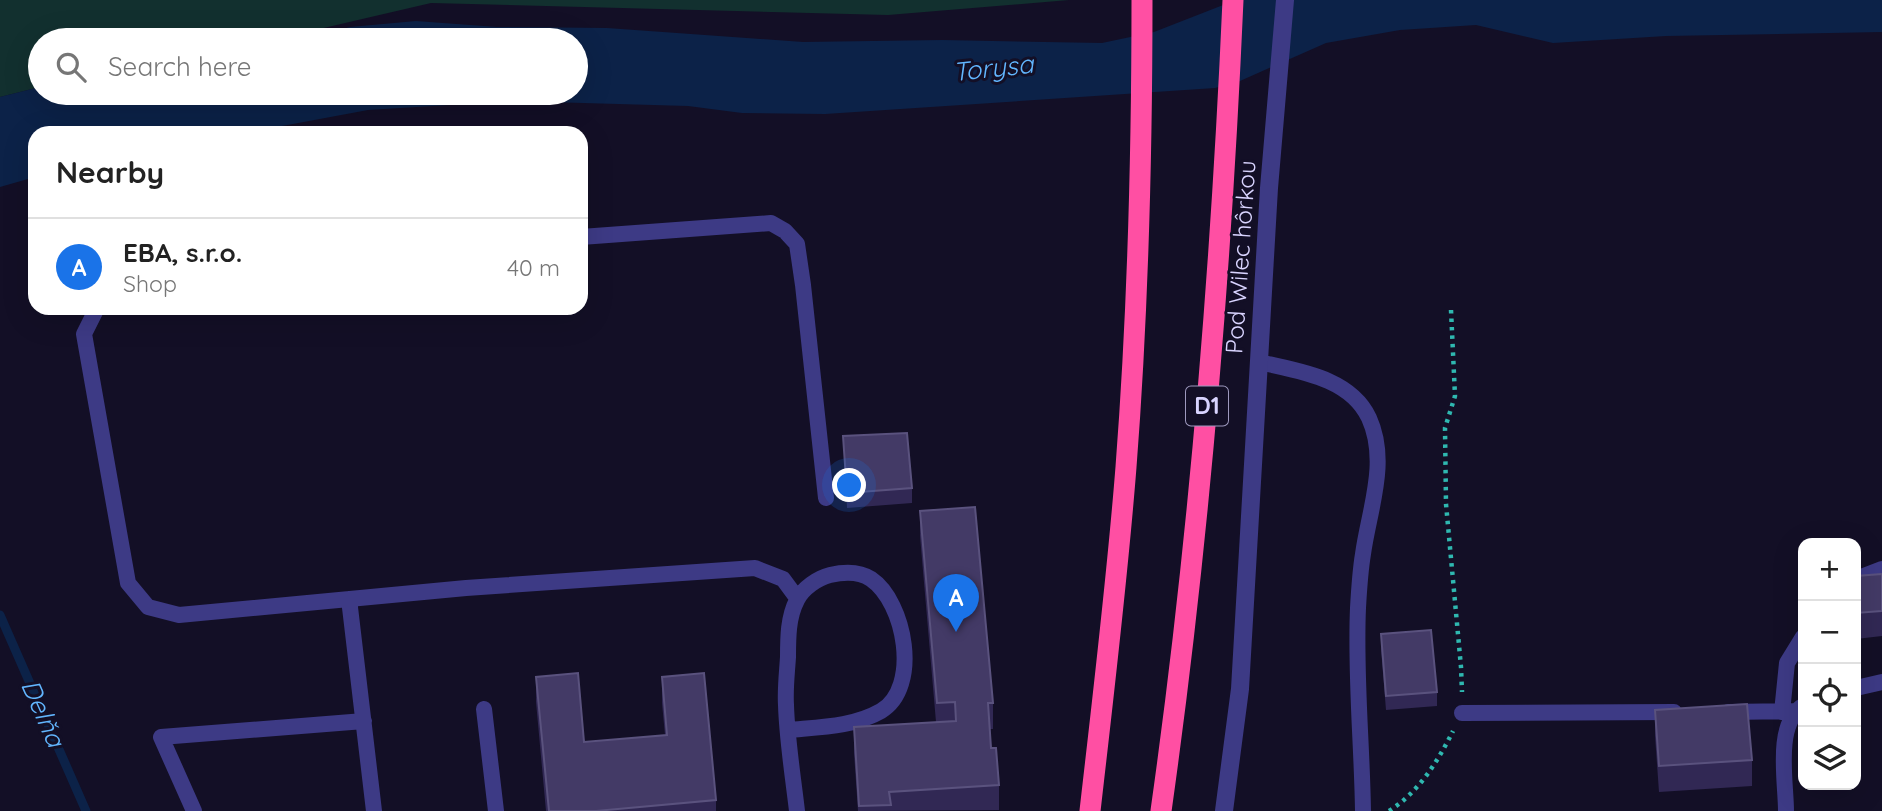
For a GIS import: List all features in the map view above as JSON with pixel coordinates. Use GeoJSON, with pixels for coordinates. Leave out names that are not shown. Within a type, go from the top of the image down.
{"type":"FeatureCollection","features":[{"type":"Feature","properties":{"kind":"highway"},"geometry":{"type":"LineString","coordinates":[[1090,811],[1126,467],[1139,199],[1142,0]]}},
{"type":"Feature","properties":{"kind":"highway","name":"D1"},"geometry":{"type":"LineString","coordinates":[[1161,811],[1180,679],[1202,477],[1214,327],[1233,0]]}},
{"type":"Feature","properties":{"kind":"street","name":"Pod Wilec hôrkou"},"geometry":{"type":"LineString","coordinates":[[1224,811],[1240,689],[1269,188],[1285,0]]}},
{"type":"Feature","properties":{"kind":"lane"},"geometry":{"type":"LineString","coordinates":[[588,236],[771,223],[785,231],[797,244],[826,498]]}},
{"type":"Feature","properties":{"kind":"lane"},"geometry":{"type":"LineString","coordinates":[[93,315],[83,334],[128,583],[148,607],[179,615],[466,588],[755,568],[783,579],[797,598]]}},
{"type":"Feature","properties":{"kind":"lane"},"geometry":{"type":"LineString","coordinates":[[1259,362],[1322,377],[1354,397],[1368,417],[1377,444],[1378,472],[1363,555],[1358,608],[1357,653],[1363,811]]}},
{"type":"Feature","properties":{"kind":"lane"},"geometry":{"type":"LineString","coordinates":[[1861,577],[1882,569]]}},
{"type":"Feature","properties":{"kind":"lane"},"geometry":{"type":"LineString","coordinates":[[788,730],[834,726],[864,718],[884,709],[900,690],[905,658],[901,628],[890,599],[870,578],[845,572],[819,578],[797,598],[789,630],[786,705],[788,730],[797,811]]}},
{"type":"Feature","properties":{"kind":"lane"},"geometry":{"type":"LineString","coordinates":[[349,599],[374,811]]}},
{"type":"Feature","properties":{"kind":"lane"},"geometry":{"type":"LineString","coordinates":[[1786,811],[1783,742],[1794,709],[1787,663],[1798,645]]}},
{"type":"Feature","properties":{"kind":"lane"},"geometry":{"type":"LineString","coordinates":[[1861,687],[1882,682]]}},
{"type":"Feature","properties":{"kind":"lane"},"geometry":{"type":"LineString","coordinates":[[484,709],[496,811]]}},
{"type":"Feature","properties":{"kind":"lane"},"geometry":{"type":"LineString","coordinates":[[1712,712],[1794,709]]}},
{"type":"Feature","properties":{"kind":"lane"},"geometry":{"type":"LineString","coordinates":[[1462,713],[1685,712]]}},
{"type":"Feature","properties":{"kind":"lane"},"geometry":{"type":"LineString","coordinates":[[194,811],[161,737],[364,721]]}},
{"type":"Feature","properties":{"kind":"path"},"geometry":{"type":"LineString","coordinates":[[1390,811],[1400,804],[1437,762],[1462,713],[1461,667],[1446,492],[1445,428],[1455,396],[1451,310]]}},
{"type":"Feature","properties":{"kind":"green space"},"geometry":{"type":"Polygon","coordinates":[[[0,0],[1069,0],[888,15],[431,3],[324,28],[28,28],[28,90],[0,97],[0,0]]]}},
{"type":"Feature","properties":{"kind":"water","name":"Torysa"},"geometry":{"type":"Polygon","coordinates":[[[1236,0],[1882,0],[1882,32],[1666,36],[1553,43],[1476,25],[1400,30],[1326,43],[1240,81],[1215,88],[825,114],[742,113],[688,106],[588,103],[588,28],[346,28],[416,21],[497,27],[607,28],[803,42],[942,40],[1102,43],[1154,32],[1236,0]]]}},
{"type":"Feature","properties":{"kind":"water"},"geometry":{"type":"Polygon","coordinates":[[[28,90],[28,105],[449,105],[368,110],[282,126],[28,126],[28,179],[0,187],[0,97],[28,90]]]}},
{"type":"Feature","properties":{"kind":"building"},"geometry":{"type":"Polygon","coordinates":[[[907,433],[912,488],[847,493],[843,436],[907,433]]]}},
{"type":"Feature","properties":{"kind":"building"},"geometry":{"type":"Polygon","coordinates":[[[975,507],[993,703],[988,703],[991,748],[996,748],[999,785],[889,792],[891,805],[859,806],[854,727],[956,721],[955,702],[937,703],[920,511],[975,507]]]}},
{"type":"Feature","properties":{"kind":"building"},"geometry":{"type":"Polygon","coordinates":[[[1882,574],[1882,611],[1861,613],[1861,576],[1882,574]]]}},
{"type":"Feature","properties":{"kind":"building"},"geometry":{"type":"Polygon","coordinates":[[[1431,630],[1437,692],[1386,696],[1381,634],[1431,630]]]}},
{"type":"Feature","properties":{"kind":"building"},"geometry":{"type":"Polygon","coordinates":[[[578,673],[584,742],[667,735],[662,677],[704,673],[716,800],[596,811],[549,811],[536,677],[578,673]]]}},
{"type":"Feature","properties":{"kind":"building"},"geometry":{"type":"Polygon","coordinates":[[[1747,704],[1752,760],[1659,766],[1655,710],[1747,704]]]}},
{"type":"Feature","properties":{"kind":"waterway","name":"Delňa"},"geometry":{"type":"LineString","coordinates":[[0,615],[86,811]]}},
{"type":"Feature","properties":{"kind":"place","name":"EBA, s.r.o."},"geometry":{"type":"Point","coordinates":[956,632]}}]}
